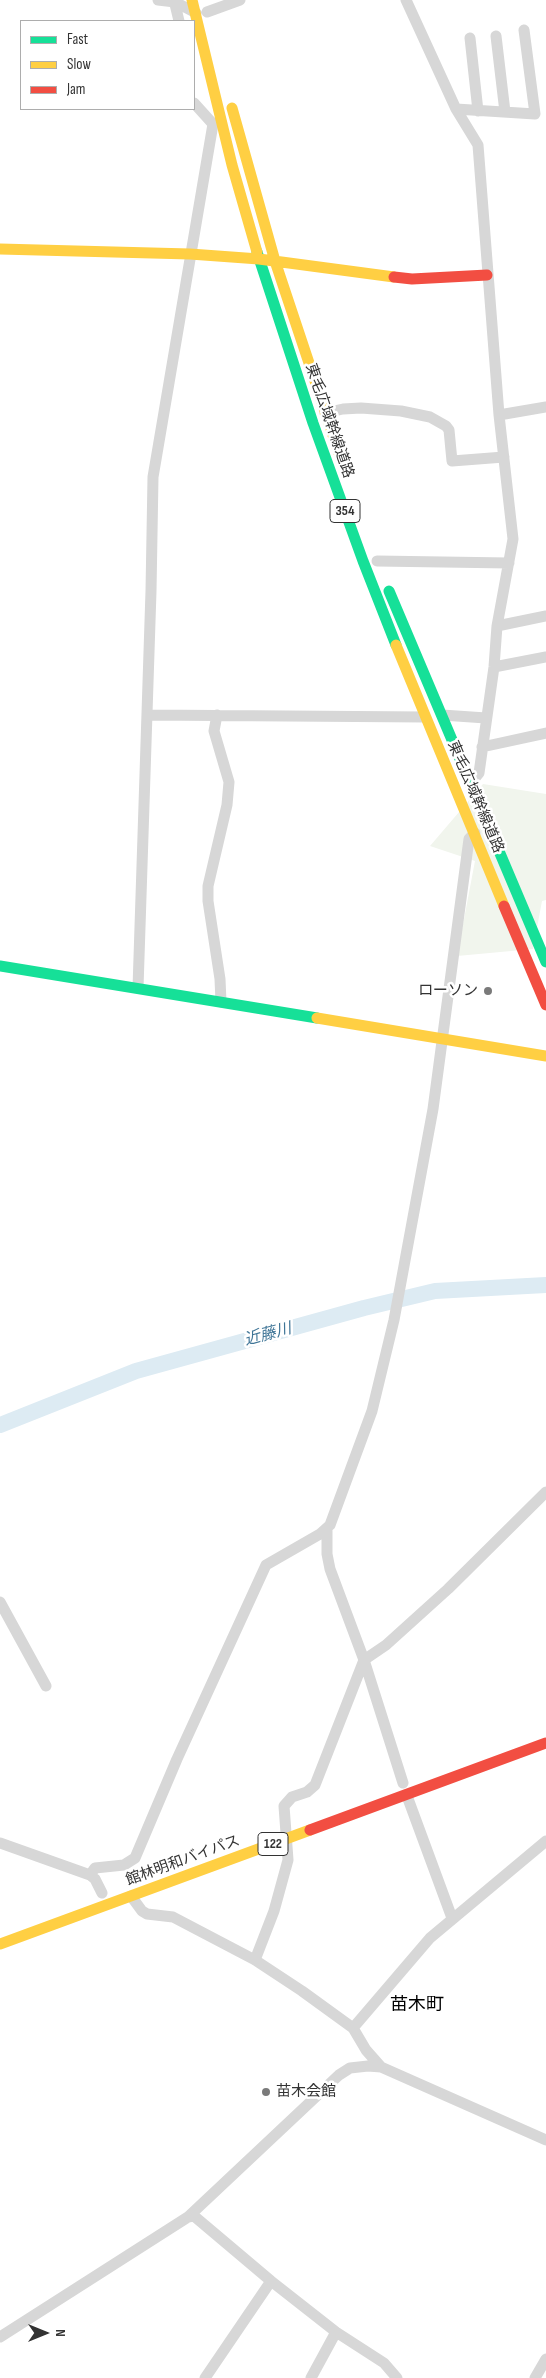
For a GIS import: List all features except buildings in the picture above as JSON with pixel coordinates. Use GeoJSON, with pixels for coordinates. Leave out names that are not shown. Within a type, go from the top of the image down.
{"type":"FeatureCollection","features":[{"type":"Feature","properties":{"kind":"main road","name":"東毛広域幹線道路"},"geometry":{"type":"LineString","coordinates":[[192,0],[212,31]]}},
{"type":"Feature","properties":{"kind":"main road","name":"東毛広域幹線道路"},"geometry":{"type":"LineString","coordinates":[[204,0],[201,12],[198,49],[259,259],[313,423],[363,561],[424,718],[475,833],[546,1005]]}},
{"type":"Feature","properties":{"kind":"main road","name":"東毛広域幹線道路"},"geometry":{"type":"LineString","coordinates":[[229,98],[276,261],[344,469]]}},
{"type":"Feature","properties":{"kind":"main road"},"geometry":{"type":"LineString","coordinates":[[0,249],[190,254],[259,259],[412,279],[488,274]]}},
{"type":"Feature","properties":{"kind":"main road","name":"東毛広域幹線道路"},"geometry":{"type":"LineString","coordinates":[[379,566],[546,962]]}},
{"type":"Feature","properties":{"kind":"main road"},"geometry":{"type":"LineString","coordinates":[[0,966],[546,1056]]}},
{"type":"Feature","properties":{"kind":"main road","name":"館林明和バイパス"},"geometry":{"type":"LineString","coordinates":[[0,1944],[546,1744]]}},
{"type":"Feature","properties":{"kind":"main road","name":"122"},"geometry":{"type":"LineString","coordinates":[[272,1830],[300,1819]]}},
{"type":"Feature","properties":{"kind":"street"},"geometry":{"type":"LineString","coordinates":[[158,0],[174,1],[201,12],[240,0]]}},
{"type":"Feature","properties":{"kind":"street"},"geometry":{"type":"LineString","coordinates":[[406,0],[456,110],[478,145],[499,415],[513,539],[497,626],[494,667],[479,773],[470,784]]}},
{"type":"Feature","properties":{"kind":"street"},"geometry":{"type":"LineString","coordinates":[[174,1],[179,20]]}},
{"type":"Feature","properties":{"kind":"street"},"geometry":{"type":"LineString","coordinates":[[456,110],[535,114],[524,30]]}},
{"type":"Feature","properties":{"kind":"street"},"geometry":{"type":"LineString","coordinates":[[496,36],[504,112]]}},
{"type":"Feature","properties":{"kind":"street"},"geometry":{"type":"LineString","coordinates":[[470,38],[478,111]]}},
{"type":"Feature","properties":{"kind":"street"},"geometry":{"type":"LineString","coordinates":[[138,988],[153,477],[213,124],[195,104]]}},
{"type":"Feature","properties":{"kind":"street"},"geometry":{"type":"LineString","coordinates":[[499,415],[546,407]]}},
{"type":"Feature","properties":{"kind":"street"},"geometry":{"type":"LineString","coordinates":[[325,413],[361,408],[400,410],[430,417],[446,426],[449,430],[452,461],[504,457]]}},
{"type":"Feature","properties":{"kind":"street"},"geometry":{"type":"LineString","coordinates":[[379,566],[509,563]]}},
{"type":"Feature","properties":{"kind":"street"},"geometry":{"type":"LineString","coordinates":[[497,626],[546,616]]}},
{"type":"Feature","properties":{"kind":"street"},"geometry":{"type":"LineString","coordinates":[[494,667],[546,658]]}},
{"type":"Feature","properties":{"kind":"street"},"geometry":{"type":"LineString","coordinates":[[147,715],[424,718]]}},
{"type":"Feature","properties":{"kind":"street"},"geometry":{"type":"LineString","coordinates":[[217,716],[214,731],[229,782],[227,805],[208,886],[208,901],[220,979],[221,1002]]}},
{"type":"Feature","properties":{"kind":"street"},"geometry":{"type":"LineString","coordinates":[[442,716],[486,718]]}},
{"type":"Feature","properties":{"kind":"street"},"geometry":{"type":"LineString","coordinates":[[482,747],[546,733]]}},
{"type":"Feature","properties":{"kind":"street"},"geometry":{"type":"LineString","coordinates":[[90,1875],[95,1868],[124,1864],[135,1858],[177,1759],[266,1565],[327,1529],[372,1411],[395,1317],[433,1109],[469,839],[475,833]]}},
{"type":"Feature","properties":{"kind":"street"},"geometry":{"type":"LineString","coordinates":[[255,1960],[274,1911],[288,1860],[283,1811],[287,1801],[311,1789],[318,1779],[364,1660],[386,1645],[442,1595],[546,1492]]}},
{"type":"Feature","properties":{"kind":"street"},"geometry":{"type":"LineString","coordinates":[[327,1529],[327,1554],[330,1569],[364,1660],[403,1783]]}},
{"type":"Feature","properties":{"kind":"street"},"geometry":{"type":"LineString","coordinates":[[0,1602],[46,1686]]}},
{"type":"Feature","properties":{"kind":"street"},"geometry":{"type":"LineString","coordinates":[[407,1796],[452,1918]]}},
{"type":"Feature","properties":{"kind":"street"},"geometry":{"type":"LineString","coordinates":[[353,2028],[424,1945],[452,1918],[546,1841]]}},
{"type":"Feature","properties":{"kind":"street"},"geometry":{"type":"LineString","coordinates":[[0,1843],[90,1875],[95,1879],[102,1893]]}},
{"type":"Feature","properties":{"kind":"street"},"geometry":{"type":"LineString","coordinates":[[131,1896],[138,1908],[147,1914],[173,1917],[255,1960],[353,2028],[366,2050],[381,2067]]}},
{"type":"Feature","properties":{"kind":"street"},"geometry":{"type":"LineString","coordinates":[[0,2337],[188,2217],[339,2075],[350,2068],[366,2050]]}},
{"type":"Feature","properties":{"kind":"street"},"geometry":{"type":"LineString","coordinates":[[350,2068],[381,2067],[546,2140]]}},
{"type":"Feature","properties":{"kind":"street"},"geometry":{"type":"LineString","coordinates":[[188,2217],[194,2216],[271,2281],[336,2332],[384,2363],[397,2378]]}},
{"type":"Feature","properties":{"kind":"street"},"geometry":{"type":"LineString","coordinates":[[205,2378],[271,2281]]}},
{"type":"Feature","properties":{"kind":"street"},"geometry":{"type":"LineString","coordinates":[[311,2378],[336,2332]]}},
{"type":"Feature","properties":{"kind":"street"},"geometry":{"type":"LineString","coordinates":[[536,2378],[546,2359]]}},
{"type":"Feature","properties":{"kind":"shaded area"},"geometry":{"type":"Polygon","coordinates":[[[483,784],[546,794],[546,900],[542,901],[533,949],[457,956],[475,861],[430,846],[483,784]]]}},
{"type":"Feature","properties":{"kind":"waterway","name":"近藤川"},"geometry":{"type":"LineString","coordinates":[[0,1425],[136,1371],[364,1308],[435,1291],[546,1285]]}},
{"type":"Feature","properties":{"kind":"traffic: fast"},"geometry":{"type":"LineString","coordinates":[[257,252],[313,423],[396,645]]}},
{"type":"Feature","properties":{"kind":"traffic: fast"},"geometry":{"type":"LineString","coordinates":[[389,591],[546,962]]}},
{"type":"Feature","properties":{"kind":"traffic: fast"},"geometry":{"type":"LineString","coordinates":[[0,966],[317,1018]]}},
{"type":"Feature","properties":{"kind":"traffic: slow"},"geometry":{"type":"LineString","coordinates":[[192,0],[232,165],[257,252]]}},
{"type":"Feature","properties":{"kind":"traffic: slow"},"geometry":{"type":"LineString","coordinates":[[232,108],[275,261],[339,453]]}},
{"type":"Feature","properties":{"kind":"traffic: slow"},"geometry":{"type":"LineString","coordinates":[[0,249],[190,254],[259,259],[394,277]]}},
{"type":"Feature","properties":{"kind":"traffic: slow"},"geometry":{"type":"LineString","coordinates":[[396,645],[504,906]]}},
{"type":"Feature","properties":{"kind":"traffic: slow"},"geometry":{"type":"LineString","coordinates":[[317,1018],[546,1056]]}},
{"type":"Feature","properties":{"kind":"traffic: slow"},"geometry":{"type":"LineString","coordinates":[[0,1944],[310,1830]]}},
{"type":"Feature","properties":{"kind":"traffic: jam"},"geometry":{"type":"LineString","coordinates":[[394,277],[412,279],[487,275]]}},
{"type":"Feature","properties":{"kind":"traffic: jam"},"geometry":{"type":"LineString","coordinates":[[504,906],[546,1005]]}},
{"type":"Feature","properties":{"kind":"traffic: jam"},"geometry":{"type":"LineString","coordinates":[[310,1830],[546,1743]]}},
{"type":"Feature","properties":{"kind":"place","name":"ローソン"},"geometry":{"type":"Point","coordinates":[488,991]}},
{"type":"Feature","properties":{"kind":"place","name":"苗木会館"},"geometry":{"type":"Point","coordinates":[266,2092]}},
{"type":"Feature","properties":{"kind":"district","name":"苗木町"},"geometry":{"type":"Point","coordinates":[417,2005]}}]}
